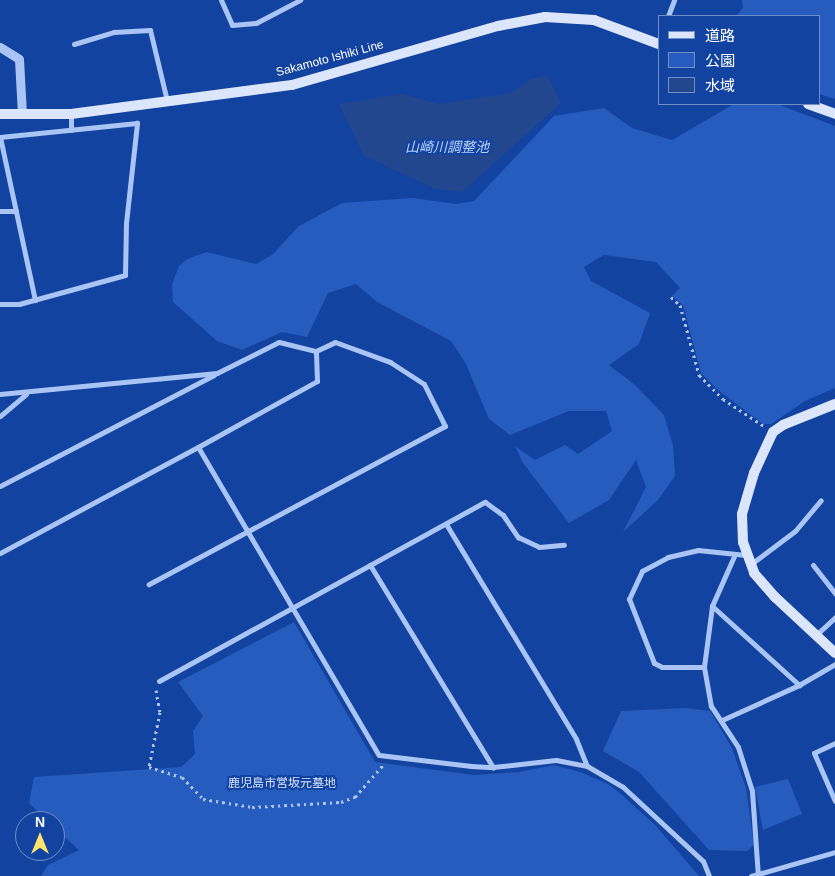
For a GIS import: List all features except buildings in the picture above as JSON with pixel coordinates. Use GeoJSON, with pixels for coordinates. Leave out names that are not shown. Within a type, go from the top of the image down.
{"type":"FeatureCollection","features":[{"type":"Feature","properties":{"kind":"main road","name":"Sakamoto Ishiki Line"},"geometry":{"type":"LineString","coordinates":[[0,114],[71,114],[292,85],[498,26],[538,18],[594,20],[658,43]]}},
{"type":"Feature","properties":{"kind":"main road"},"geometry":{"type":"LineString","coordinates":[[811,105],[835,114]]}},
{"type":"Feature","properties":{"kind":"main road"},"geometry":{"type":"LineString","coordinates":[[835,404],[783,425],[773,432],[754,473],[742,514],[748,559],[774,597],[835,653]]}},
{"type":"Feature","properties":{"kind":"street"},"geometry":{"type":"LineString","coordinates":[[221,0],[232,25],[256,23],[300,0]]}},
{"type":"Feature","properties":{"kind":"street"},"geometry":{"type":"LineString","coordinates":[[668,15],[674,0]]}},
{"type":"Feature","properties":{"kind":"street"},"geometry":{"type":"LineString","coordinates":[[74,44],[114,32],[150,30],[167,101]]}},
{"type":"Feature","properties":{"kind":"street"},"geometry":{"type":"LineString","coordinates":[[0,47],[19,59],[22,114]]}},
{"type":"Feature","properties":{"kind":"street"},"geometry":{"type":"LineString","coordinates":[[71,114],[71,130]]}},
{"type":"Feature","properties":{"kind":"street"},"geometry":{"type":"LineString","coordinates":[[0,304],[35,300],[125,275],[125,230],[137,123],[0,136],[35,300]]}},
{"type":"Feature","properties":{"kind":"street"},"geometry":{"type":"LineString","coordinates":[[0,212],[16,211]]}},
{"type":"Feature","properties":{"kind":"street"},"geometry":{"type":"LineString","coordinates":[[0,486],[279,342],[316,351],[335,342],[390,362],[424,384],[445,426],[149,584]]}},
{"type":"Feature","properties":{"kind":"street"},"geometry":{"type":"LineString","coordinates":[[0,553],[316,382],[316,351]]}},
{"type":"Feature","properties":{"kind":"street"},"geometry":{"type":"LineString","coordinates":[[0,394],[26,394],[50,389],[217,373]]}},
{"type":"Feature","properties":{"kind":"street"},"geometry":{"type":"LineString","coordinates":[[0,416],[26,394]]}},
{"type":"Feature","properties":{"kind":"street"},"geometry":{"type":"LineString","coordinates":[[198,447],[379,755],[493,767],[556,760],[587,766],[623,787],[702,861],[710,876]]}},
{"type":"Feature","properties":{"kind":"street"},"geometry":{"type":"LineString","coordinates":[[704,667],[662,667],[654,663],[629,599],[642,571],[668,557],[698,550],[735,554],[748,559],[795,531],[821,500]]}},
{"type":"Feature","properties":{"kind":"street"},"geometry":{"type":"LineString","coordinates":[[159,681],[290,606],[485,502],[503,515],[518,537],[540,547],[564,545]]}},
{"type":"Feature","properties":{"kind":"street"},"geometry":{"type":"LineString","coordinates":[[446,524],[576,739],[587,766]]}},
{"type":"Feature","properties":{"kind":"street"},"geometry":{"type":"LineString","coordinates":[[735,554],[712,606],[704,667],[707,695],[740,752],[752,791],[758,875]]}},
{"type":"Feature","properties":{"kind":"street"},"geometry":{"type":"LineString","coordinates":[[370,565],[493,767]]}},
{"type":"Feature","properties":{"kind":"street"},"geometry":{"type":"LineString","coordinates":[[813,565],[835,593]]}},
{"type":"Feature","properties":{"kind":"street"},"geometry":{"type":"LineString","coordinates":[[712,606],[799,686]]}},
{"type":"Feature","properties":{"kind":"street"},"geometry":{"type":"LineString","coordinates":[[816,635],[835,617]]}},
{"type":"Feature","properties":{"kind":"street"},"geometry":{"type":"LineString","coordinates":[[722,720],[799,686],[835,664]]}},
{"type":"Feature","properties":{"kind":"street"},"geometry":{"type":"LineString","coordinates":[[835,743],[814,754],[835,801]]}},
{"type":"Feature","properties":{"kind":"street"},"geometry":{"type":"LineString","coordinates":[[751,876],[835,852]]}},
{"type":"Feature","properties":{"kind":"path"},"geometry":{"type":"LineString","coordinates":[[671,297],[680,305],[700,375],[723,399],[773,432]]}},
{"type":"Feature","properties":{"kind":"path"},"geometry":{"type":"LineString","coordinates":[[159,681],[156,690],[160,712],[149,767],[182,777],[198,795],[210,802],[252,807],[298,807],[350,801],[383,765],[387,756]]}},
{"type":"Feature","properties":{"kind":"green space"},"geometry":{"type":"Polygon","coordinates":[[[742,0],[835,0],[835,99],[820,94],[820,15],[737,15],[743,8],[742,0]]]}},
{"type":"Feature","properties":{"kind":"green space"},"geometry":{"type":"Polygon","coordinates":[[[732,105],[780,105],[835,126],[835,388],[805,401],[771,424],[763,424],[718,390],[701,373],[683,305],[672,296],[680,288],[656,262],[604,255],[584,267],[591,281],[650,313],[639,344],[609,365],[635,385],[664,415],[673,446],[675,476],[658,500],[623,532],[646,487],[636,460],[609,500],[569,523],[523,463],[515,446],[535,460],[565,445],[578,454],[612,431],[606,411],[569,411],[510,435],[489,419],[466,364],[451,341],[377,302],[356,284],[328,293],[307,337],[282,332],[242,350],[217,341],[173,302],[172,284],[179,266],[187,259],[207,252],[256,264],[272,255],[299,226],[342,203],[413,198],[456,204],[474,201],[554,116],[604,108],[632,128],[672,140],[732,105]]]}},
{"type":"Feature","properties":{"kind":"green space","name":"鹿児島市営坂元墓地"},"geometry":{"type":"Polygon","coordinates":[[[294,622],[375,762],[474,775],[519,772],[554,765],[580,772],[608,784],[622,795],[655,825],[699,876],[41,876],[48,865],[56,861],[65,861],[65,857],[79,850],[65,837],[65,811],[37,811],[29,803],[34,777],[181,767],[195,754],[193,731],[203,716],[178,682],[294,622]]]}},
{"type":"Feature","properties":{"kind":"green space"},"geometry":{"type":"Polygon","coordinates":[[[685,708],[710,711],[732,748],[746,788],[754,845],[747,851],[709,850],[639,772],[603,751],[621,711],[685,708]]]}},
{"type":"Feature","properties":{"kind":"green space"},"geometry":{"type":"Polygon","coordinates":[[[788,779],[802,814],[763,830],[755,787],[788,779]]]}},
{"type":"Feature","properties":{"kind":"water","name":"山崎川調整池"},"geometry":{"type":"Polygon","coordinates":[[[547,75],[561,103],[462,192],[436,189],[364,156],[339,104],[402,94],[438,104],[510,93],[532,79],[547,75]]]}}]}
